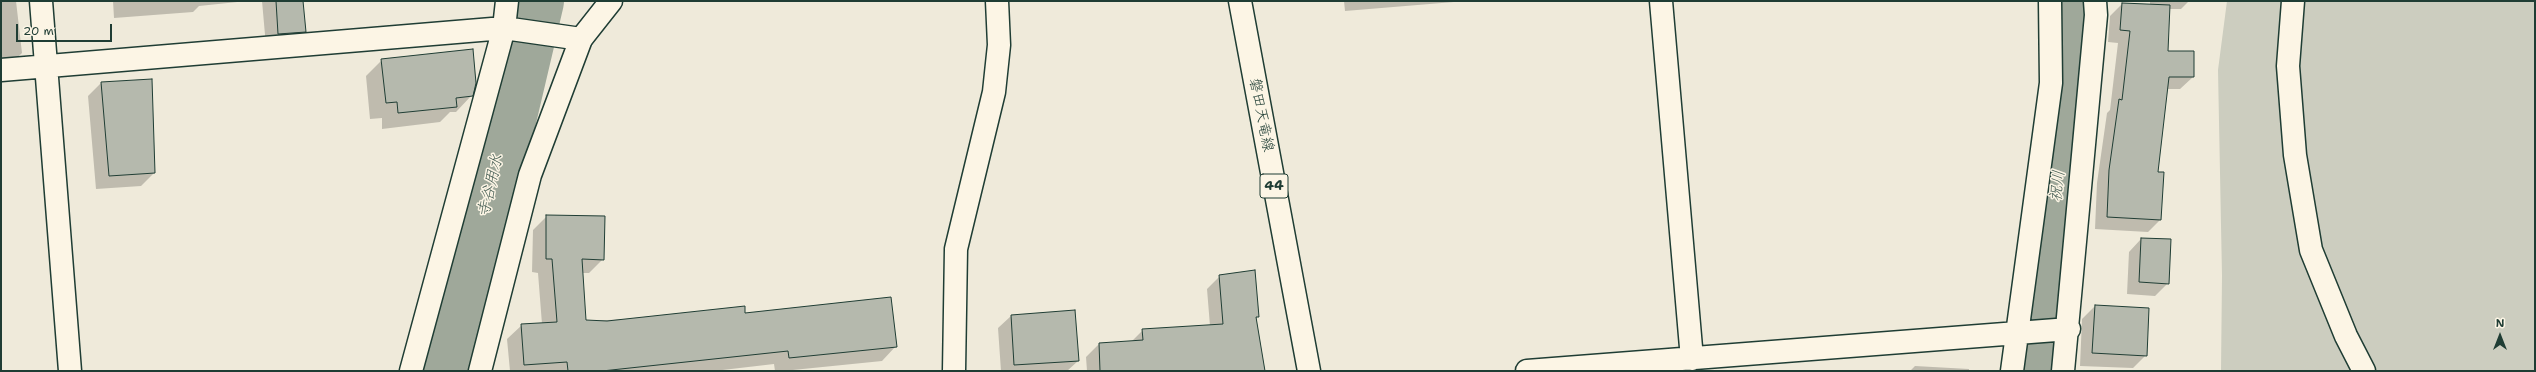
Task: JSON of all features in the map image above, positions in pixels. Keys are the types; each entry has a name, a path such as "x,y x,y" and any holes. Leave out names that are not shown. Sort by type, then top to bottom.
{"street":[{"path":"41,1 70,371"},
{"path":"411,371 511,29 507,1"},
{"path":"480,371 530,175 581,39 611,1"},
{"path":"954,371 956,249 994,92 999,45 997,1"},
{"name":"磐田天竜線","path":"1240,1 1309,371"},
{"path":"1660,1 1688,363"},
{"path":"2012,371 2051,83 2050,1"},
{"path":"2063,371 2069,329 2096,15 2095,1"},
{"path":"2293,1 2288,66 2296,155 2311,250 2346,336 2364,371"},
{"path":"1,70 511,29 581,39"},
{"path":"1527,371 1688,363 2069,329"}],"shaded area":[{"path":"2227,1 2535,1 2535,371 2221,371 2222,276 2218,70"}],"building":[{"path":"276,1 303,1 306,32 278,34"},
{"path":"2122,3 2170,5 2168,51 2194,51 2194,77 2169,77 2158,172 2164,172 2161,220 2107,217 2109,170 2119,99 2122,100 2130,31 2120,30"},
{"path":"473,49 476,83 473,96 456,98 457,107 398,113 397,102 386,103 381,59"},
{"path":"152,79 155,173 109,176 101,82"},
{"path":"546,215 605,216 604,260 582,259 586,320 607,321 745,306 745,313 891,297 897,347 789,358 788,351 602,371 568,371 567,362 524,365 521,324 557,322 552,259 546,259"},
{"path":"2141,238 2171,239 2169,284 2139,282"},
{"path":"1255,270 1259,317 1256,317 1265,371 1100,371 1099,343 1143,340 1142,329 1223,324 1219,275"},
{"path":"2095,305 2149,308 2147,356 2092,353"},
{"path":"1075,310 1079,361 1014,365 1011,315"}],"waterway":[{"name":"寺谷用水","path":"448,371 535,1"},
{"name":"祝川","path":"2038,371 2076,14 2074,1"}]}
